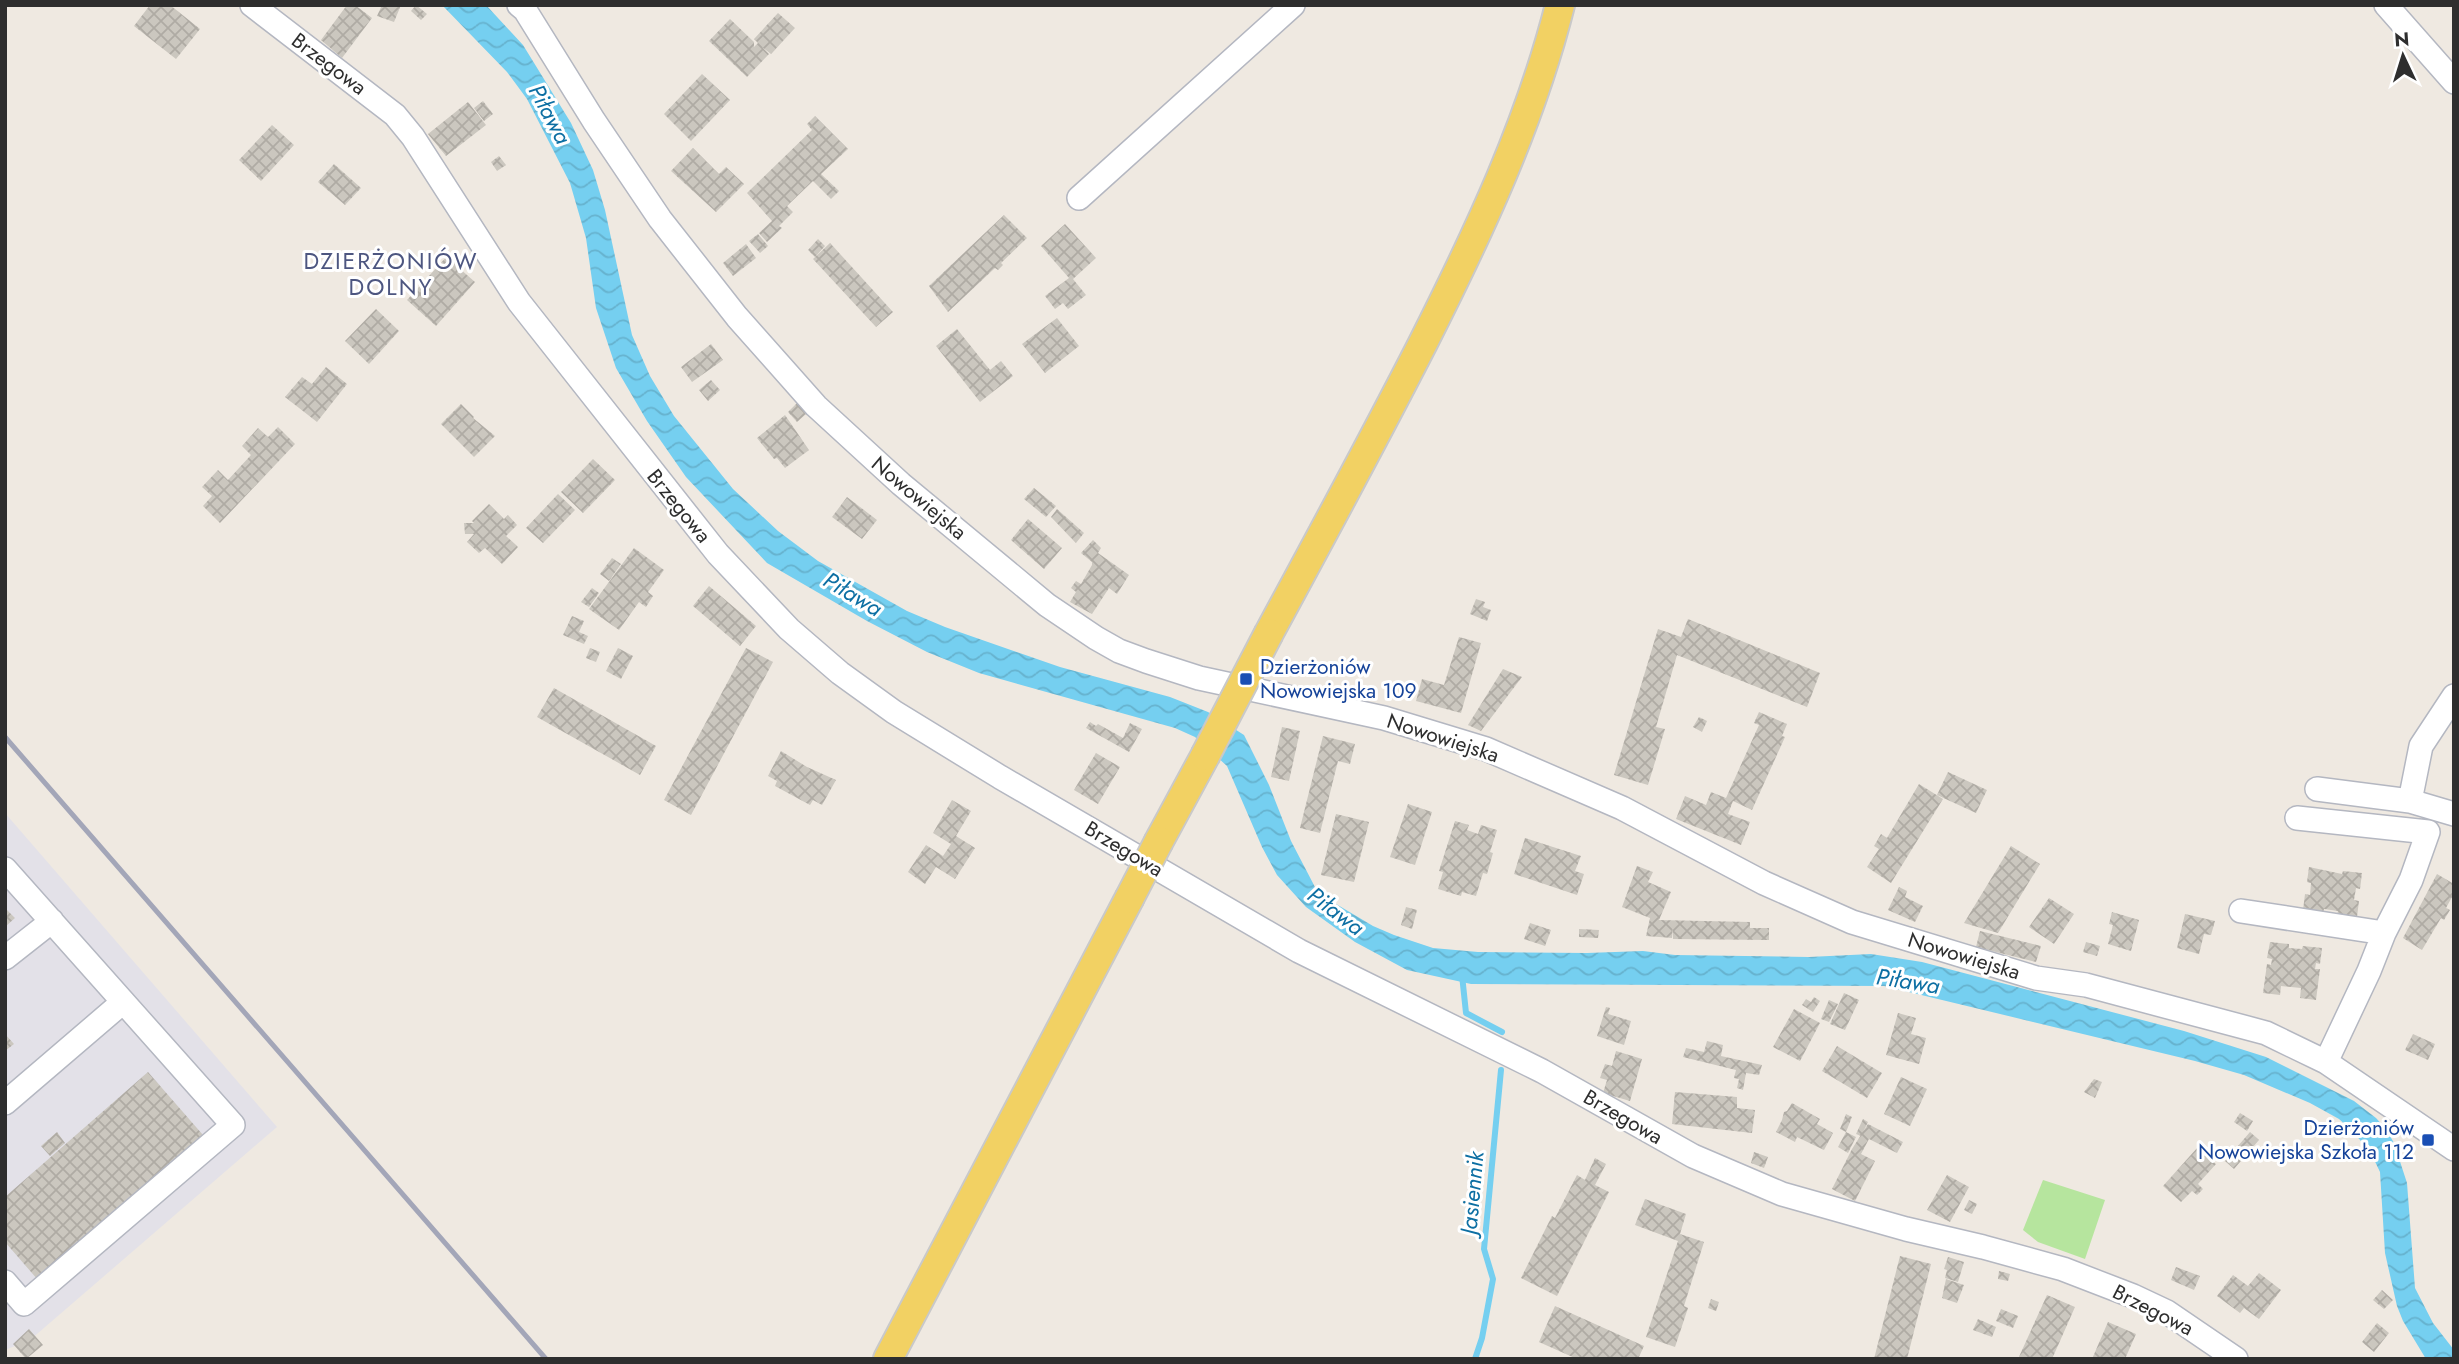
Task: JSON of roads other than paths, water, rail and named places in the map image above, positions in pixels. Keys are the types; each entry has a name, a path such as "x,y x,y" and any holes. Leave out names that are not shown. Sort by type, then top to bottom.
{"main road":[{"path":"888,1359 1159,841 1367,453 1484,219 1523,125 1560,5"}],"street":[{"name":"Brzegowa","path":"252,5 395,115 414,137 519,302 718,554 789,629 840,673 894,712 1000,777 1300,951 1542,1071 1692,1156 1782,1194 2063,1269 2167,1312 2236,1359"},
{"name":"Nowowiejska","path":"520,5 660,219 737,317 799,388 839,430 901,484 1047,605 1096,638 1137,658 1199,678 1384,718 1486,749 1622,808 1764,883 1852,922 2036,978 2086,985 2266,1033 2326,1062 2454,1149"},
{"path":"1079,198 1293,5"},
{"path":"2386,5 2454,82"},
{"path":"2410,802 2421,746 2454,696"},
{"path":"2317,789 2410,802 2444,811 2428,832 2411,880 2326,1062"},
{"path":"2297,818 2428,832"},
{"path":"5,869 233,1125 24,1304 5,1282"},
{"path":"2241,911 2384,933"},
{"path":"5,958 52,921"},
{"path":"5,1103 124,1002"}],"water":[{"name":"Piława","path":"442,5 486,5 523,45 571,123 593,170 605,210 632,335 650,376 674,416 733,489 778,531 818,561 907,611 945,627 1060,667 1170,697 1208,712 1244,735 1269,785 1291,841 1316,889 1321,895 1373,926 1394,935 1433,948 1478,952 1643,951 1675,955 1809,957 1871,954 1922,962 2184,1031 2266,1057 2354,1101 2386,1129 2394,1143 2407,1183 2415,1288 2433,1323 2454,1350 2454,1359 2426,1359 2403,1321 2385,1253 2380,1172 2370,1151 2339,1119 2310,1103 2244,1075 2195,1061 1884,986 1471,984 1407,970 1355,942 1306,907 1277,875 1227,766 1195,737 1175,728 979,673 927,652 767,563 686,477 647,421 616,368 596,308 586,238 570,183 527,99 507,72"}],"waterway":[{"name":"Jasiennik","path":"1462,975 1466,1013 1502,1032"},
{"name":"Jasiennik","path":"1475,1359 1482,1338 1493,1279 1484,1249 1501,1070"}],"railway":[{"path":"5,737 546,1359"}],"place":[{"name":"Dzierżoniów Nowowiejska 109","path":"1246,679"},
{"name":"Dzierżoniów Nowowiejska Szkoła 112","path":"2428,1140"}],"district":[{"name":"DZIERŻONIÓW DOLNY","path":"391,274"}]}
